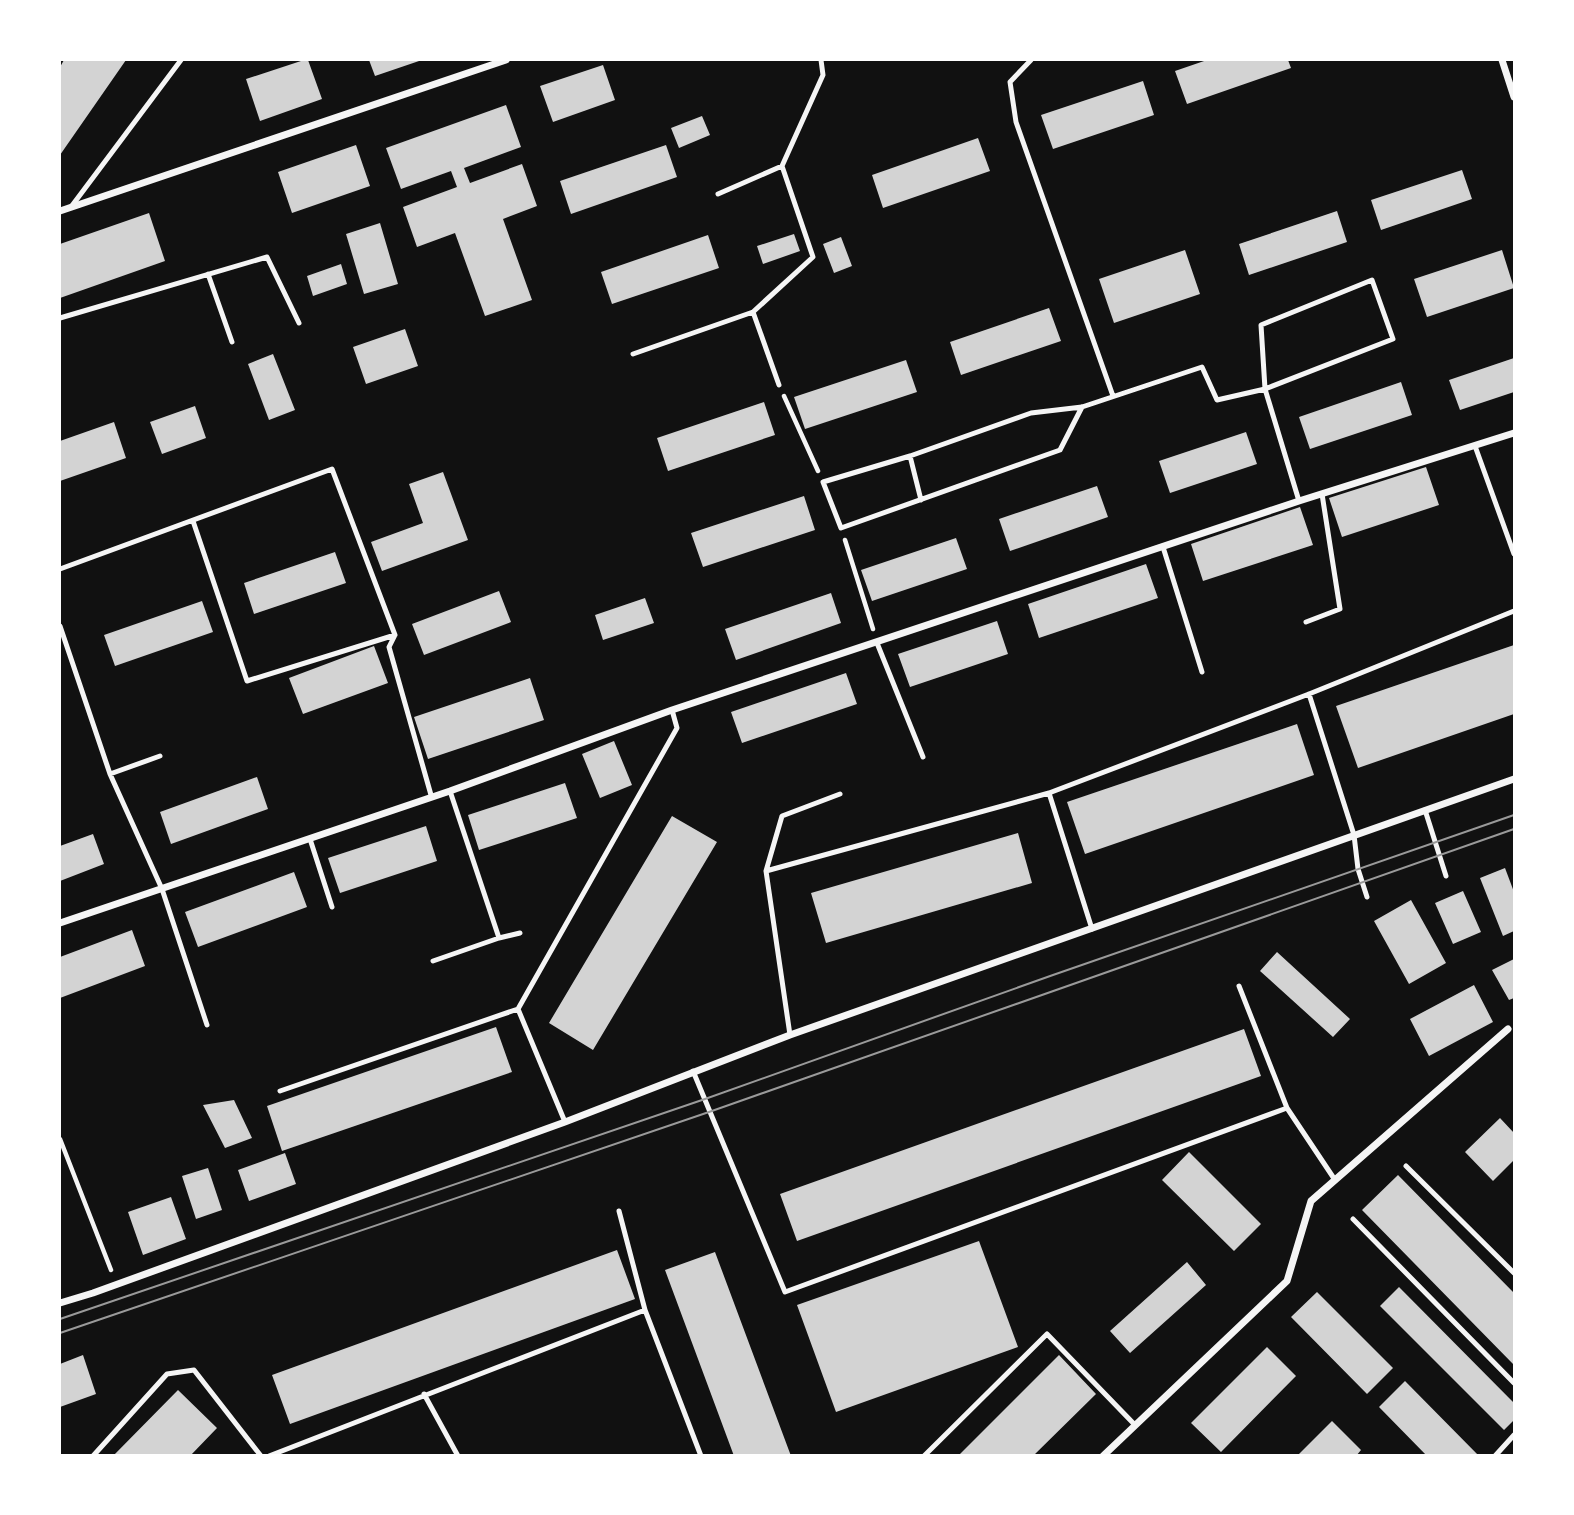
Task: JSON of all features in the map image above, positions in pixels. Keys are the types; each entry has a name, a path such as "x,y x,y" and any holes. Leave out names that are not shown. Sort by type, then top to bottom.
{"street":[{"path":"60,212 506,60"},
{"path":"1502,60 1514,97"},
{"path":"60,923 450,791 672,710 1299,501 1514,433"},
{"path":"60,1303 565,1122 790,1035 1514,779"},
{"path":"1103,1455 1287,1281 1311,1201 1508,1030"}],"lane":[{"path":"71,208 181,60"},
{"path":"718,194 782,166 823,75 821,60"},
{"path":"1031,60 1010,82 1016,122 1113,396"},
{"path":"633,354 753,312 813,257 782,166"},
{"path":"60,318 268,257 299,323"},
{"path":"208,274 232,342"},
{"path":"1082,407 1060,450 841,528 823,482 910,456 1031,413 1082,407 1202,367 1217,400 1265,389 1393,339 1372,281 1261,325 1265,389 1299,501"},
{"path":"753,312 779,385"},
{"path":"1475,446 1514,554"},
{"path":"910,456 921,500"},
{"path":"60,569 332,469 395,635 389,647 431,796"},
{"path":"1306,622 1340,609 1322,494"},
{"path":"193,521 247,681 395,635"},
{"path":"1163,547 1202,672"},
{"path":"766,872 1049,793 1309,694 1514,611"},
{"path":"60,626 110,774 162,890 208,1025"},
{"path":"877,643 923,757"},
{"path":"1309,694 1354,835 1358,869 1367,897"},
{"path":"280,1091 518,1009 677,728 672,710"},
{"path":"110,774 160,756"},
{"path":"450,791 499,938"},
{"path":"1049,793 1092,929"},
{"path":"790,1035 766,872 782,816 840,794"},
{"path":"1425,810 1446,876"},
{"path":"310,839 332,907"},
{"path":"433,961 520,933"},
{"path":"1239,986 1287,1108 1335,1180"},
{"path":"518,1009 565,1122"},
{"path":"693,1072 785,1292 1287,1108"},
{"path":"1406,1166 1514,1273"},
{"path":"619,1211 645,1310 701,1455"},
{"path":"1353,1219 1514,1383"},
{"path":"269,1455 645,1310"},
{"path":"924,1455 1047,1334 1135,1425"},
{"path":"93,1455 167,1374 194,1370 261,1455"},
{"path":"424,1394 458,1455"},
{"path":"1495,1455 1514,1435"}],"path":[{"path":"779,385 823,482"},
{"path":"841,528 877,643"},
{"path":"60,1139 117,1284"}],"building":[{"path":"64,60 126,60 60,155 60,67"},
{"path":"308,60 322,99 260,121 246,79"},
{"path":"369,60 422,60 375,76"},
{"path":"1207,60 1288,60 1291,68 1187,104 1175,71"},
{"path":"603,65 615,100 553,122 540,86"},
{"path":"1143,81 1154,115 1053,149 1041,115"},
{"path":"506,105 521,147 464,168 470,183 522,164 537,206 503,219 532,300 485,316 455,233 417,247 403,207 457,187 451,171 401,189 386,148"},
{"path":"702,116 710,135 679,148 671,128"},
{"path":"978,138 990,171 883,208 872,175"},
{"path":"356,145 370,186 292,213 278,172"},
{"path":"666,145 677,177 571,214 560,181"},
{"path":"1462,170 1472,199 1381,230 1371,200"},
{"path":"1337,211 1347,242 1249,275 1239,244"},
{"path":"149,213 165,261 60,298 60,244"},
{"path":"380,223 398,284 364,294 346,234"},
{"path":"794,234 800,251 763,264 757,246"},
{"path":"708,235 719,268 612,304 601,272"},
{"path":"841,237 852,266 834,273 823,244"},
{"path":"1185,250 1200,294 1114,323 1099,279"},
{"path":"1502,250 1514,288 1427,317 1414,279"},
{"path":"341,264 347,284 313,296 307,276"},
{"path":"1049,308 1061,341 961,375 950,342"},
{"path":"405,329 418,366 366,384 353,347"},
{"path":"273,354 295,410 269,420 248,364"},
{"path":"1514,358 1514,392 1460,410 1449,380"},
{"path":"906,360 917,392 805,429 794,397"},
{"path":"1401,382 1412,415 1310,449 1299,417"},
{"path":"764,402 775,435 668,471 657,438"},
{"path":"195,406 206,438 162,454 150,422"},
{"path":"114,422 126,458 60,481 60,441"},
{"path":"1246,432 1257,464 1170,493 1159,461"},
{"path":"1426,467 1439,505 1342,537 1329,498"},
{"path":"443,472 468,540 382,571 371,542 423,523 409,484"},
{"path":"1097,486 1108,517 1010,551 999,519"},
{"path":"804,496 815,530 703,567 691,533"},
{"path":"1300,507 1313,545 1203,581 1191,544"},
{"path":"956,538 967,569 872,601 861,570"},
{"path":"335,552 346,583 254,614 244,583"},
{"path":"1146,564 1158,598 1039,638 1028,604"},
{"path":"499,591 511,622 424,655 412,624"},
{"path":"831,593 841,623 736,660 725,629"},
{"path":"645,598 654,623 603,640 595,615"},
{"path":"202,601 213,632 115,666 104,635"},
{"path":"997,621 1008,654 910,687 898,654"},
{"path":"1514,645 1514,714 1358,768 1336,706"},
{"path":"374,646 388,683 303,714 289,678"},
{"path":"846,673 857,704 742,743 731,712"},
{"path":"530,678 544,720 428,759 414,717"},
{"path":"1297,724 1314,775 1085,854 1067,802"},
{"path":"614,741 632,785 600,798 582,754"},
{"path":"257,777 268,809 171,844 160,812"},
{"path":"565,783 577,818 479,850 468,815"},
{"path":"672,816 717,842 593,1050 549,1023"},
{"path":"426,826 437,861 340,893 328,858"},
{"path":"1018,833 1032,883 826,943 811,893"},
{"path":"93,834 104,864 60,881 60,846"},
{"path":"1505,868 1514,892 1514,931 1503,936 1480,878"},
{"path":"294,872 307,907 198,947 185,912"},
{"path":"1463,891 1481,932 1453,944 1435,903"},
{"path":"1411,900 1446,963 1409,984 1374,921"},
{"path":"132,930 145,966 60,998 60,957"},
{"path":"1277,952 1350,1019 1333,1037 1260,971"},
{"path":"1514,959 1514,998 1509,1000 1492,970"},
{"path":"1474,985 1493,1022 1429,1056 1410,1019"},
{"path":"496,1027 512,1072 282,1151 267,1106"},
{"path":"1244,1029 1261,1076 797,1241 780,1194"},
{"path":"234,1100 252,1138 225,1148 203,1105"},
{"path":"1500,1118 1514,1133 1514,1160 1493,1181 1465,1152"},
{"path":"1189,1152 1261,1224 1234,1251 1162,1180"},
{"path":"285,1153 296,1184 249,1201 238,1170"},
{"path":"208,1168 222,1210 196,1219 182,1176"},
{"path":"1398,1175 1514,1293 1514,1365 1362,1210"},
{"path":"171,1197 186,1239 143,1255 128,1212"},
{"path":"979,1241 1018,1347 836,1412 797,1305"},
{"path":"617,1250 635,1299 290,1424 272,1375"},
{"path":"715,1252 791,1456 734,1456 665,1270"},
{"path":"1187,1262 1206,1285 1130,1353 1110,1331"},
{"path":"1399,1287 1514,1403 1514,1420 1504,1430 1380,1306"},
{"path":"1317,1292 1393,1368 1367,1394 1291,1317"},
{"path":"1267,1347 1296,1376 1221,1452 1191,1423"},
{"path":"83,1355 96,1394 60,1407 60,1364"},
{"path":"1059,1355 1096,1394 1033,1456 958,1456"},
{"path":"1405,1381 1479,1456 1427,1456 1379,1407"},
{"path":"178,1390 217,1428 190,1456 113,1456"},
{"path":"1332,1421 1361,1450 1356,1456 1297,1456"}],"tram line":[{"path":"60,1319 705,1099 1514,815"},
{"path":"60,1333 709,1112 1514,829"}]}
